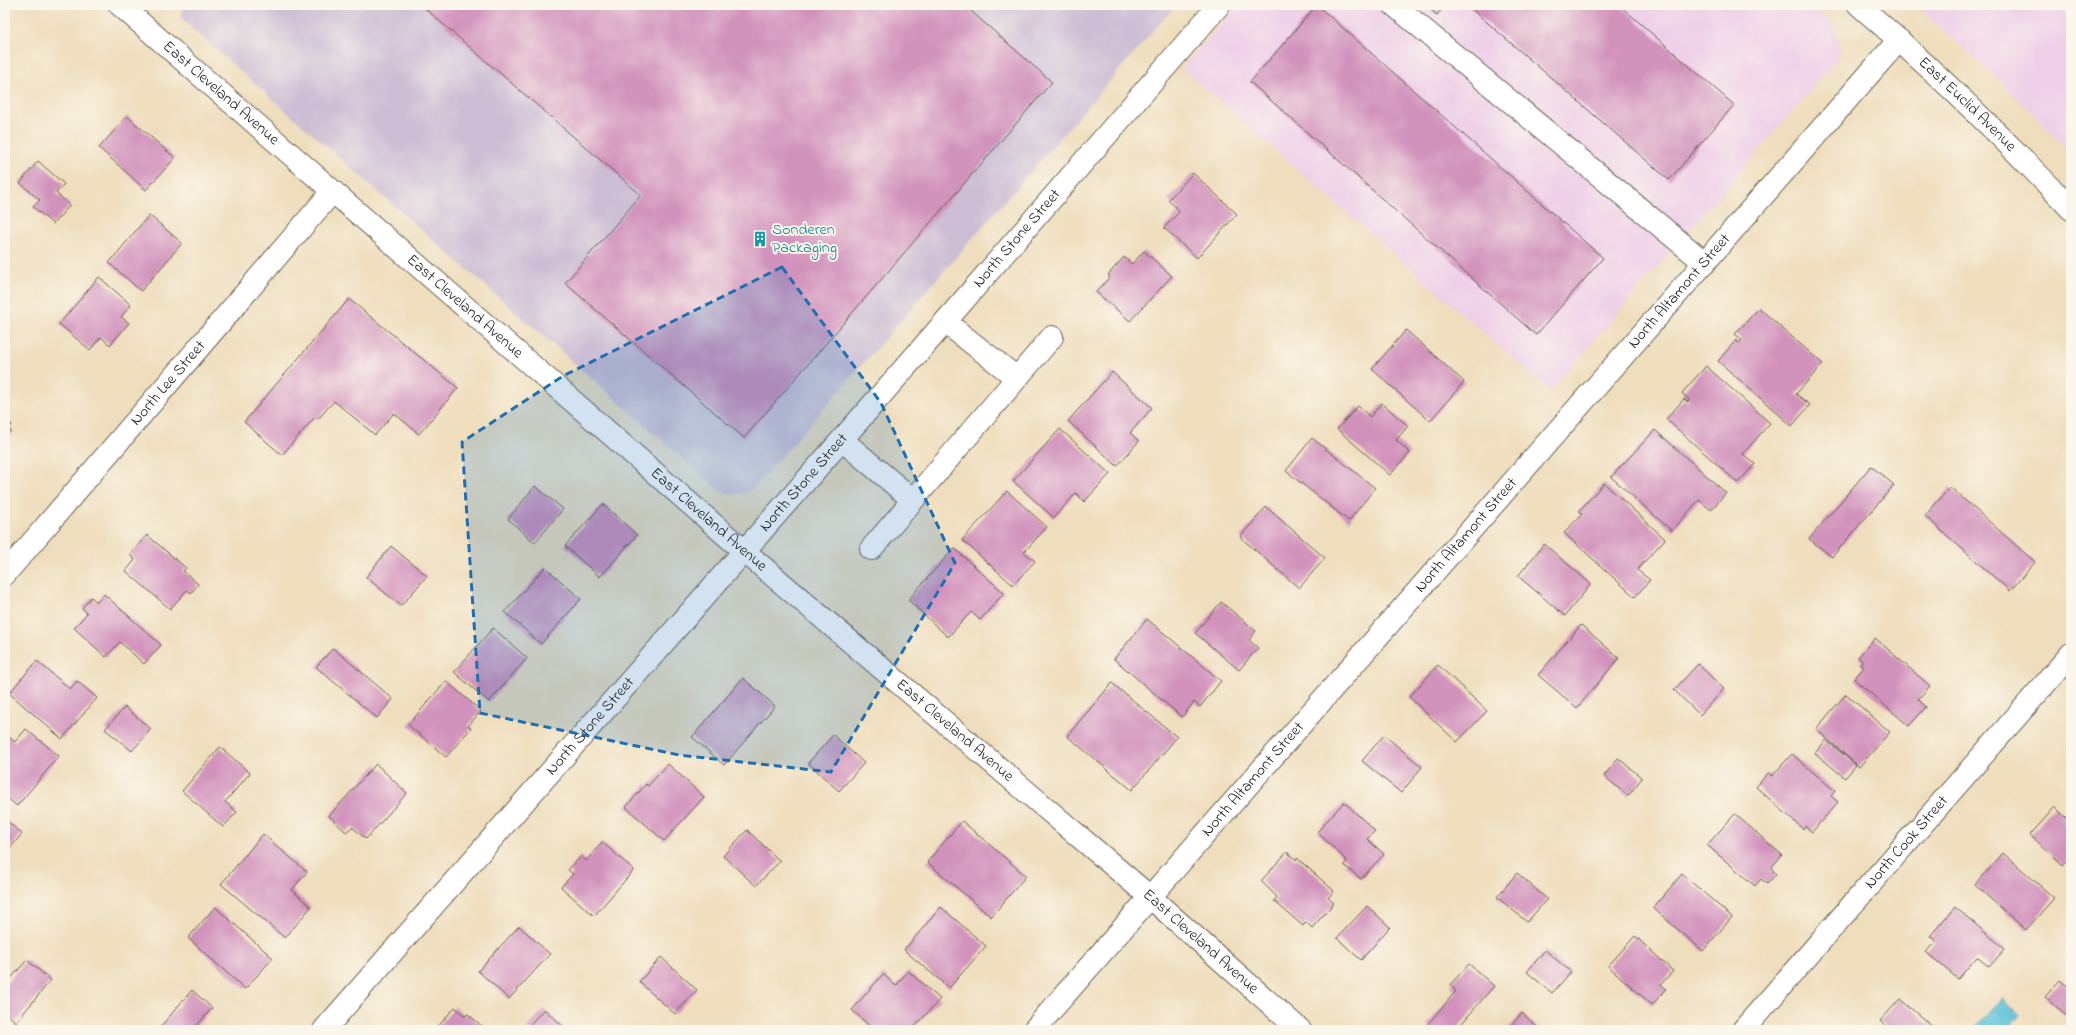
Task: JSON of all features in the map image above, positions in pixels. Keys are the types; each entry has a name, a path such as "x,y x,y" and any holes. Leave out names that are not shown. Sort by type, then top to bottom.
{"street":[{"name":"East Cleveland Avenue","path":"120,5 744,551 1150,897 1300,1030"},
{"name":"North Stone Street","path":"324,1030 842,440 1219,5"},
{"path":"1394,5 1705,263"},
{"name":"East Euclid Avenue","path":"1859,5 1899,40 2032,167 2071,209"},
{"name":"North Altamont Street","path":"1034,1030 1899,40"},
{"name":"North Lee Street","path":"5,574 332,192"},
{"path":"945,322 1017,378"},
{"path":"871,549 1052,337"},
{"path":"842,440 913,500"},
{"name":"North Cook Street","path":"1743,1030 2071,654"}],"highlighted area":[{"path":"782,267 881,403 955,563 831,772 679,755 480,713 462,442 563,376"}],"shaded area":[{"path":"181,5 1176,5 758,484 749,491 738,494 727,494 718,489 189,26 182,18"},
{"path":"1238,5 1810,5 1831,23 1838,34 1840,51 1835,62 1550,391 1182,68"},
{"path":"1915,5 2071,5 2071,153 1998,79"}],"water":[{"path":"2003,998 2020,1015 2005,1030 1972,1030"}],"building":[{"name":"Sonderen Packaging","path":"421,5 964,5 1052,82 744,438 565,283 641,195"},
{"path":"1317,5 1603,258 1536,335 1250,82"},
{"path":"1425,5 1446,5 1437,15"},
{"path":"1467,5 1619,5 1734,105 1669,180"},
{"path":"127,116 175,158 146,190 99,148"},
{"path":"38,161 64,184 56,193 70,205 53,224 33,207 40,200 20,183"},
{"path":"1193,173 1237,214 1197,258 1164,228 1180,211 1168,200"},
{"path":"149,215 182,243 141,291 109,263"},
{"path":"1144,251 1172,276 1130,321 1096,292 1110,277 1108,275 1124,257 1132,264"},
{"path":"99,277 131,305 121,317 129,323 110,345 101,337 90,350 59,324"},
{"path":"349,299 458,388 419,434 394,413 375,435 334,401 318,419 315,417 282,455 244,422"},
{"path":"1759,308 1823,364 1796,394 1810,405 1792,426 1718,361 1736,340 1739,343 1742,340 1735,334"},
{"path":"1406,330 1464,382 1430,421 1372,369"},
{"path":"1706,366 1770,423 1743,454 1755,464 1738,483 1666,419 1684,399 1688,402 1689,400 1682,393"},
{"path":"1112,372 1152,408 1130,433 1139,441 1117,466 1068,421"},
{"path":"1382,403 1408,426 1396,440 1410,453 1390,475 1337,429 1358,406 1370,417"},
{"path":"5,419 12,425 8,429 11,431 5,438"},
{"path":"1060,429 1110,474 1084,502 1076,493 1054,518 1013,481"},
{"path":"1655,430 1726,493 1711,510 1699,500 1672,531 1611,477"},
{"path":"1312,438 1375,488 1349,521 1286,471"},
{"path":"1871,466 1894,485 1832,557 1809,539"},
{"path":"1604,483 1665,539 1637,570 1650,580 1635,597 1564,533 1582,514 1579,511"},
{"path":"535,486 563,509 535,543 508,519"},
{"path":"1950,487 2035,562 2010,591 1925,516"},
{"path":"1007,491 1047,527 1024,552 1035,561 1013,585 962,540"},
{"path":"603,504 637,535 600,577 565,546"},
{"path":"1266,507 1325,558 1299,588 1240,537"},
{"path":"147,535 186,568 183,571 198,584 191,593 187,590 170,609 126,571 135,560 130,555"},
{"path":"1544,544 1591,584 1565,616 1518,576"},
{"path":"391,546 427,576 401,606 366,577"},
{"path":"954,548 1004,593 980,620 971,612 948,637 908,600"},
{"path":"545,567 581,599 541,644 505,612"},
{"path":"104,594 161,645 144,664 120,642 106,657 74,628 87,613 82,608 91,597 97,602"},
{"path":"1221,602 1256,631 1249,640 1258,648 1239,670 1195,633"},
{"path":"1147,619 1221,681 1200,707 1194,702 1182,717 1114,659"},
{"path":"1581,625 1619,658 1577,708 1538,675"},
{"path":"493,628 527,658 489,702 454,672"},
{"path":"1875,638 1930,686 1918,699 1926,707 1909,726 1854,679 1864,667 1860,664 1862,661 1858,657"},
{"path":"333,648 393,699 377,718 316,667"},
{"path":"37,661 70,689 77,681 97,698 62,739 9,693"},
{"path":"1698,664 1724,689 1700,715 1674,690"},
{"path":"1438,665 1487,711 1457,742 1409,697"},
{"path":"743,678 775,706 724,765 692,737"},
{"path":"446,681 481,711 468,726 471,728 446,757 408,725"},
{"path":"1112,683 1177,737 1132,790 1067,736"},
{"path":"1846,694 1890,732 1859,767 1816,729"},
{"path":"125,707 151,729 132,751 105,729"},
{"path":"26,729 59,756 17,806 5,796 5,734 15,742"},
{"path":"833,735 864,763 839,791 808,763"},
{"path":"1384,735 1422,767 1401,793 1362,761"},
{"path":"1826,740 1856,765 1845,778 1815,753"},
{"path":"220,747 250,773 225,802 237,812 223,827 182,791"},
{"path":"1792,754 1835,791 1831,796 1838,802 1812,832 1805,826 1803,829 1756,787 1768,773 1772,776"},
{"path":"1618,758 1642,778 1628,796 1604,776"},
{"path":"376,764 407,793 366,839 352,827 346,832 329,816"},
{"path":"668,764 704,797 664,841 626,807 646,784 648,786"},
{"path":"1344,802 1375,831 1367,839 1384,854 1361,879 1344,865 1347,861 1317,832"},
{"path":"2055,807 2071,823 2071,856 2063,865 2030,835"},
{"path":"1735,814 1782,855 1771,868 1776,874 1767,884 1761,879 1755,886 1707,845"},
{"path":"5,819 22,834 7,852 5,851"},
{"path":"962,821 1026,876 991,917 927,862"},
{"path":"747,830 780,861 756,886 723,856"},
{"path":"263,834 307,872 292,890 311,907 285,938 221,884"},
{"path":"602,842 634,870 594,916 561,887 573,874 568,870 581,856 586,861"},
{"path":"1287,852 1296,860 1297,858 1334,891 1328,898 1334,903 1312,928 1306,922 1303,926 1274,901 1277,897 1261,881"},
{"path":"2003,853 2054,898 2026,930 1975,885"},
{"path":"1517,873 1547,899 1527,922 1497,897"},
{"path":"1682,874 1732,917 1703,951 1653,908"},
{"path":"1367,906 1390,927 1361,960 1337,938"},
{"path":"215,907 273,958 245,989 188,938"},
{"path":"941,907 986,946 949,988 904,950"},
{"path":"1955,907 2005,949 1989,967 1977,957 1958,979 1926,952 1936,941 1930,936"},
{"path":"519,926 550,954 509,999 478,971"},
{"path":"1635,936 1673,971 1661,984 1666,989 1652,1005 1608,966"},
{"path":"1545,950 1571,972 1552,993 1527,972"},
{"path":"661,957 697,990 675,1014 639,982"},
{"path":"27,960 51,980 16,1022 5,1012 5,985"},
{"path":"1469,964 1494,986 1456,1030 1433,1030 1427,1025 1456,991 1450,985"},
{"path":"908,971 940,999 912,1030 874,1030 852,1010 883,974 896,986"},
{"path":"2060,980 2071,989 2071,1019 2045,997"},
{"path":"192,990 212,1008 193,1030 166,1030 161,1026"},
{"path":"1900,999 1936,1030 1891,1030 1880,1021"},
{"path":"455,1007 465,1016 468,1014 483,1027 480,1030 435,1030"},
{"path":"544,1009 567,1030 525,1030"},
{"path":"1522,1013 1540,1030 1507,1030"}],"place":[{"name":"Sonderen Packaging","path":"760,239"}]}
